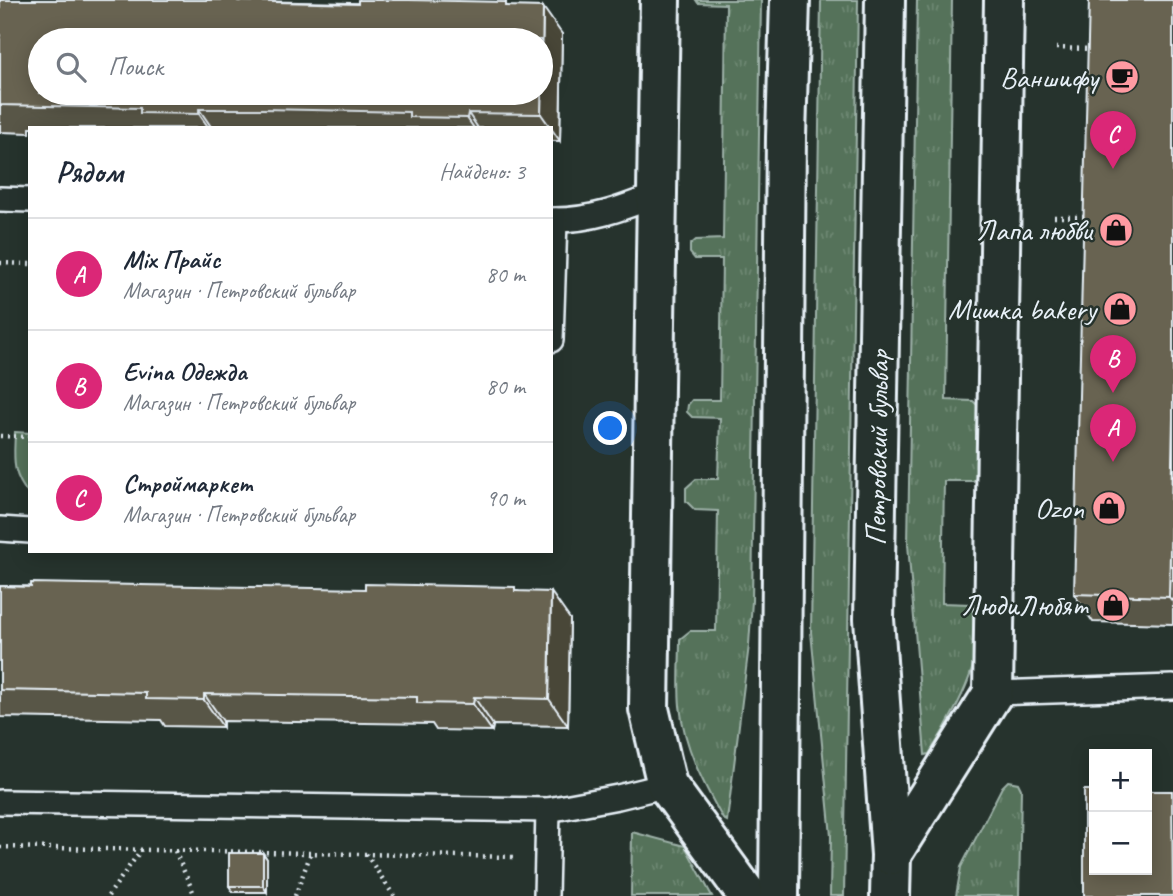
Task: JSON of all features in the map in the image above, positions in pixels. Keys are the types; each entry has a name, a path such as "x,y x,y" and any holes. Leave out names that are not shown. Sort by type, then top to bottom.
{"street":[{"path":"660,0 649,709 667,785 748,896"},
{"path":"779,896 786,137 790,0"},
{"name":"Петровский бульвар","path":"885,0 874,619 891,855 890,896"},
{"path":"891,855 993,693 1004,0"}],"lane":[{"path":"553,220 589,218 656,195"},
{"path":"0,199 28,200"},
{"path":"0,529 28,531"},
{"path":"993,693 1173,687"},
{"path":"0,802 548,810 667,785"},
{"path":"546,896 548,810"}],"path":[{"path":"1056,48 1094,49"},
{"path":"1054,217 1091,217"},
{"path":"0,263 28,264"},
{"path":"1052,317 1088,317"},
{"path":"0,436 28,437"},
{"path":"1050,607 1094,608"},
{"path":"0,847 547,857"},
{"path":"108,896 141,850"},
{"path":"175,850 195,896"},
{"path":"295,896 311,853"},
{"path":"366,854 394,896"}],"green space":[{"path":"696,0 761,0 752,601 727,821 723,819 695,764 682,721 679,698 680,639 690,631 716,631 718,511 695,510 686,501 686,488 696,479 718,479 720,418 692,417 687,412 692,400 720,400 722,259 695,259 690,253 690,245 696,240 723,239 726,4 698,3"},
{"path":"821,0 858,0 844,896 830,896 831,836 811,632"},
{"path":"917,0 952,0 946,400 973,401 981,409 980,475 973,481 944,481 942,603 971,604 977,612 974,661 955,709 929,754 925,755 908,544"},
{"path":"15,432 28,433 28,493 17,473 14,458"},
{"path":"1008,781 1018,783 1021,789 1019,896 956,896 961,867 1002,787"},
{"path":"632,832 685,846 712,896 631,896"}],"building":[{"path":"0,0 238,0 358,4 358,0 409,0 506,2 506,6 543,7 543,28 28,28 28,105 541,105 541,114 468,113 467,118 409,117 409,112 263,109 199,109 199,114 140,113 140,108 0,105"},
{"path":"1089,0 1173,0 1173,418 1169,597 1074,594"},
{"path":"31,583 365,589 365,584 515,587 515,591 551,592 549,699 474,697 473,704 417,703 417,697 204,694 204,700 146,699 146,693 0,690 0,586 31,587"},
{"path":"1084,790 1089,790 1089,875 1152,875 1152,791 1172,791 1173,896 1084,896"},
{"path":"229,853 263,853 263,886 229,886"}],"place":[{"name":"Ваншифу","path":"1122,77"},
{"name":"Строймаркет","path":"1113,169"},
{"name":"Лапа любви","path":"1116,230"},
{"name":"Мишка bakery","path":"1120,309"},
{"name":"Evina Одежда","path":"1113,393"},
{"name":"Mix Прайс","path":"1113,462"},
{"name":"Ozon","path":"1109,508"},
{"name":"ЛюдиЛюбят","path":"1113,605"}]}
